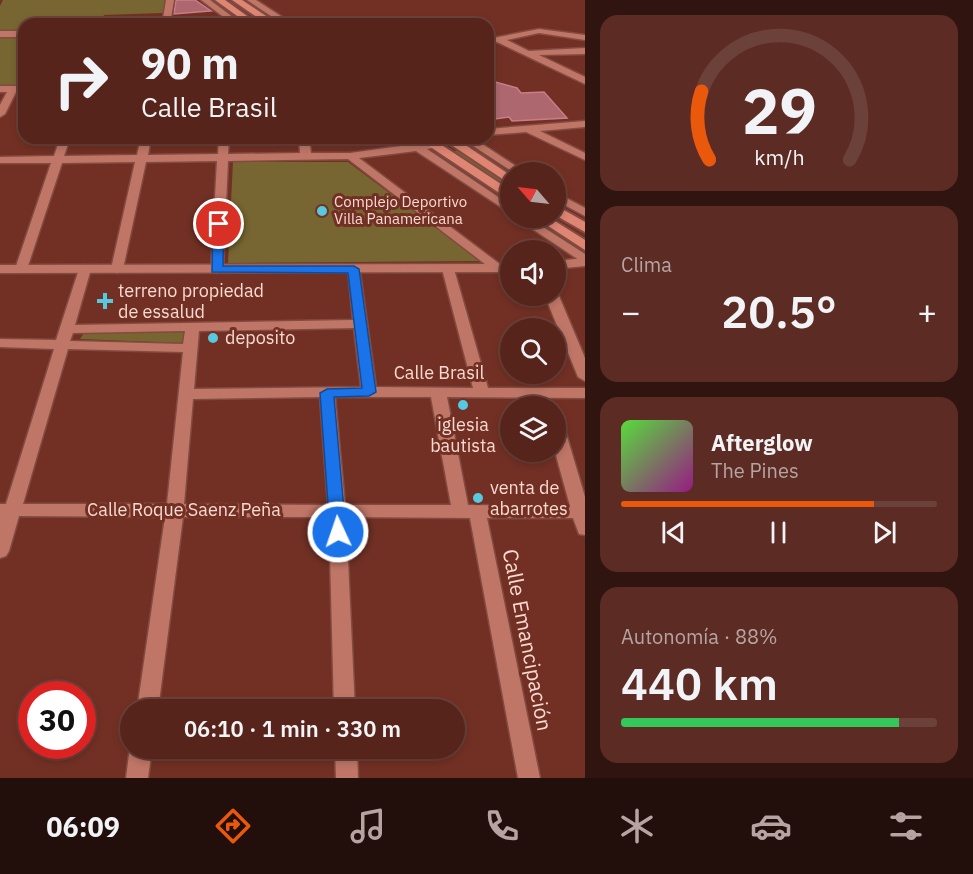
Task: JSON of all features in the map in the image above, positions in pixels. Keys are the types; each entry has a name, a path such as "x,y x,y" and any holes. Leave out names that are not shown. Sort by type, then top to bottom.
{"highway":[{"path":"219,0 246,18"},
{"path":"236,0 264,18"},
{"path":"465,144 500,172"},
{"path":"429,145 500,190"},
{"path":"566,216 585,228"},
{"path":"557,228 585,246"}],"street":[{"path":"166,18 170,0"},
{"path":"205,0 230,18"},
{"path":"251,0 280,18"},
{"path":"494,40 538,32 585,38"},
{"path":"0,34 18,34"},
{"path":"498,39 585,81"},
{"path":"527,54 585,51"},
{"path":"574,76 585,76"},
{"path":"0,89 18,89"},
{"path":"0,114 13,89"},
{"path":"494,132 585,124"},
{"path":"528,129 585,157"},
{"path":"21,269 63,144"},
{"path":"117,269 145,144"},
{"path":"217,269 223,144"},
{"path":"305,144 306,157"},
{"path":"466,144 501,162"},
{"path":"0,160 350,156 429,145 500,202"},
{"path":"350,156 500,264"},
{"path":"566,202 585,213"},
{"path":"537,228 585,261"},
{"path":"566,264 585,261"},
{"path":"0,269 500,268"},
{"path":"0,551 6,510 84,269"},
{"path":"354,269 369,392"},
{"path":"448,269 482,392"},
{"path":"556,306 585,377"},
{"path":"0,343 192,327 360,324"},
{"path":"149,699 175,510 192,327"},
{"path":"64,336 190,348"},
{"name":"Calle Emancipación","path":"438,392 469,511 529,778"},
{"name":"Calle Brasil","path":"185,394 482,392 516,396"},
{"path":"327,393 337,511 345,699"},
{"name":"Calle Brasil","path":"566,397 585,393"},
{"path":"566,460 583,518"},
{"name":"Calle Roque Saenz Peña","path":"6,510 469,511 583,518"},
{"path":"137,778 140,759"},
{"path":"346,759 347,778"}],"shaded area":[{"path":"3,0 165,0 163,13 104,15 103,18 18,18 18,32 0,32 0,6"},
{"path":"0,37 18,37 18,86 0,87"},
{"path":"453,151 461,151 500,176 500,184"},
{"name":"Complejo Deportivo Villa Panamericana","path":"233,162 348,162 480,261 228,263"},
{"path":"186,330 182,343 80,339 84,333"}],"building":[{"path":"176,0 195,0 211,11 174,14"},
{"path":"494,82 517,88 521,93 544,92 567,118 512,121 509,117 494,119"}],"place":[{"name":"Complejo Deportivo Villa Panamericana","path":"322,211"},
{"name":"terreno propiedad de essalud","path":"105,301"},
{"name":"deposito","path":"213,338"},
{"name":"iglesia bautista","path":"463,405"},
{"name":"venta de abarrotes","path":"478,498"}],"route":[{"path":"219,224 217,269 354,269 369,392 327,393 338,532"}]}
